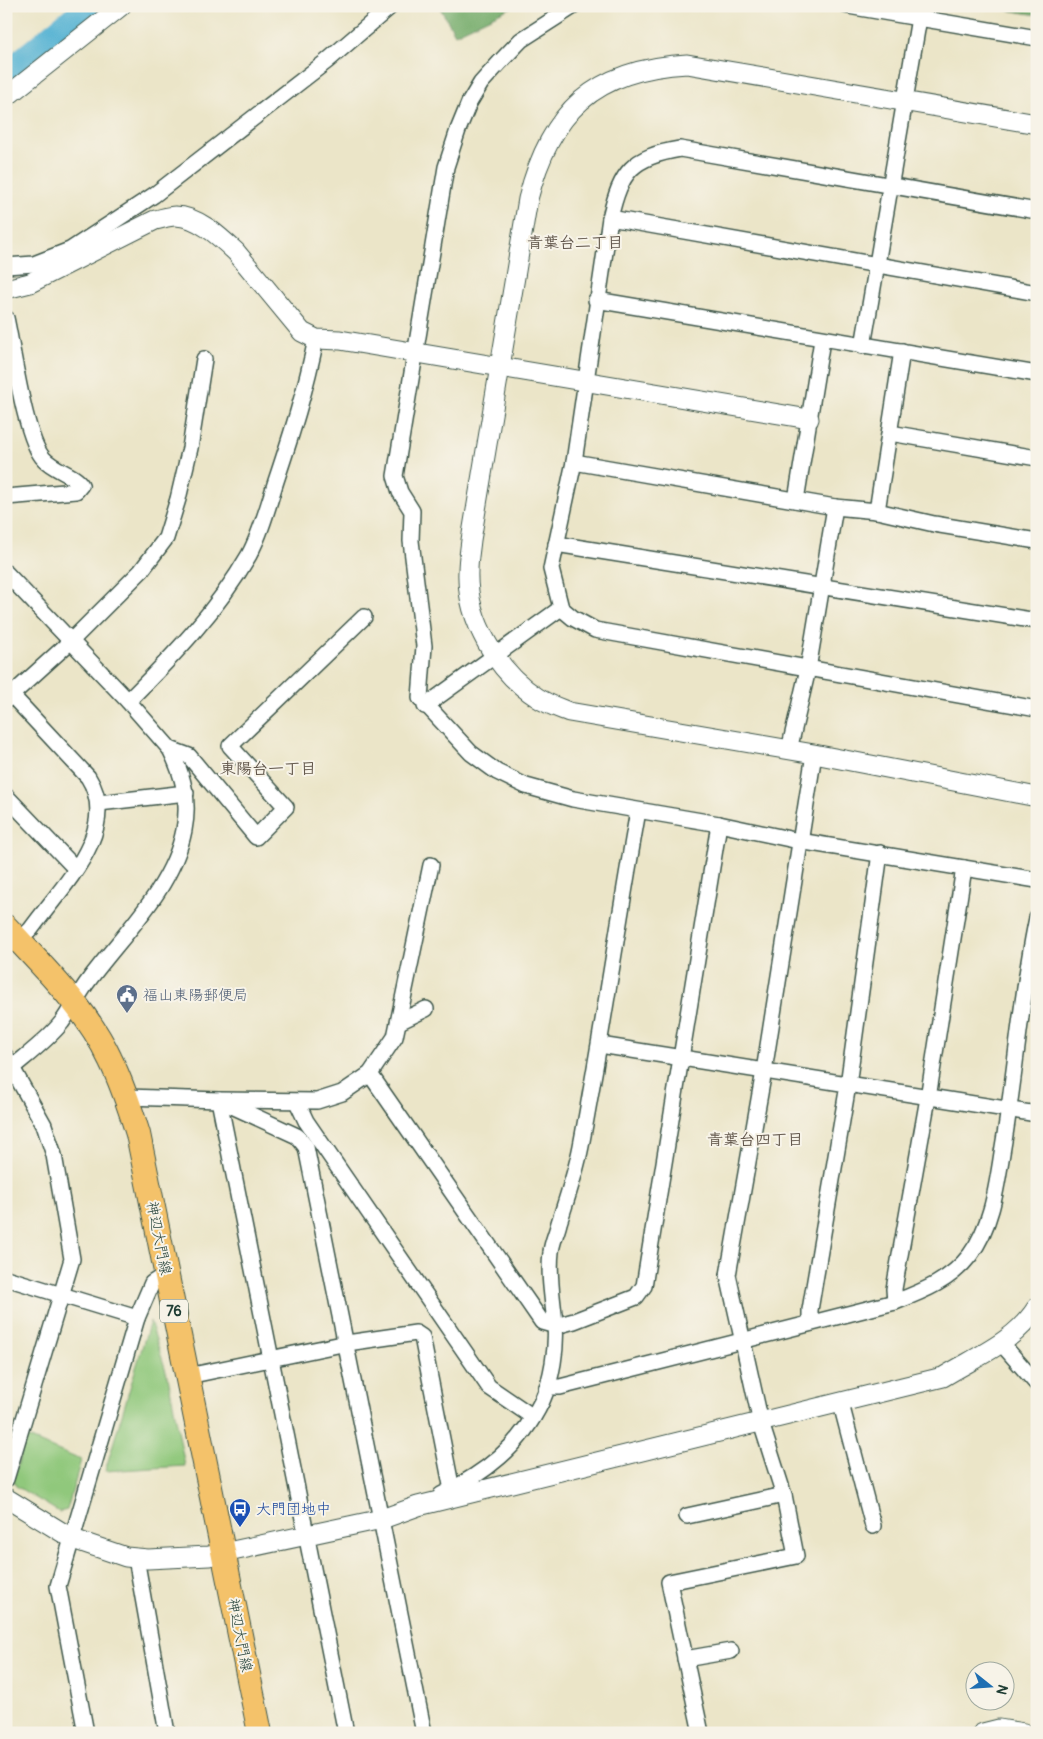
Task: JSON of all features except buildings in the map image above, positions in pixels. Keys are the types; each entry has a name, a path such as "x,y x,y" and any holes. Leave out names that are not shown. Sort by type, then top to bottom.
{"main road":[{"name":"神辺大門線","path":"13,934 74,1003 110,1057 127,1096 138,1134 260,1733"}],"street":[{"path":"6,97 121,6"},
{"path":"6,266 34,264 70,250 154,195 327,61 391,6"},
{"path":"574,6 522,40 481,83 469,102 446,167 395,476 400,492 412,511 411,540 424,646 420,698 425,706 471,753 497,772 526,786 573,799 719,824 799,841 1037,880"},
{"path":"848,6 1037,38"},
{"path":"863,346 919,18"},
{"path":"1037,124 687,64 659,66 637,71 612,80 590,92 558,125 536,169 528,200 470,540 468,572 471,601 480,629 495,656 509,673 538,698 569,712 814,754 1037,797"},
{"path":"1037,211 680,149 654,154 638,161 616,192 610,218 596,300 574,462 552,569 561,608 572,618 595,630 1037,709"},
{"path":"6,289 30,283 155,220 175,216 209,229 224,241 236,252 302,332 316,339 340,340 809,420"},
{"path":"610,218 1037,293"},
{"path":"596,300 822,340 902,351 1037,374"},
{"path":"6,318 31,437 43,459 62,474 78,479 82,485 76,491 6,497"},
{"path":"128,701 193,635 218,602 249,555 265,515 305,394 316,339"},
{"path":"796,500 822,340"},
{"path":"877,512 902,351"},
{"path":"13,934 75,868 92,846 98,820 99,803 95,789 88,777 8,694 71,641 141,571 166,538 178,500 190,448 204,359"},
{"path":"890,433 1037,458"},
{"path":"574,462 835,507 877,512 934,524 1037,541"},
{"path":"789,750 808,668 835,507"},
{"path":"556,544 1037,622"},
{"path":"6,572 128,701 170,749 182,773 186,793 184,830 171,870 155,896 74,1003 62,1022 8,1066 44,1125 54,1155 72,1259 6,1479"},
{"path":"425,706 561,608"},
{"path":"170,749 189,756 256,837 286,807 230,746 364,617"},
{"path":"701,1733 669,1582 796,1556 784,1495 761,1424 728,1275 764,1071 814,754"},
{"path":"99,803 186,793"},
{"path":"6,796 75,868"},
{"path":"6,1498 73,1539 136,1558 209,1556 382,1519 418,1506 472,1480 515,1444 533,1417 547,1387 554,1353 556,1326 551,1289 551,1251 579,1155 600,1045 615,942 638,811"},
{"path":"370,1074 542,1322 556,1326 636,1297 644,1286 719,824"},
{"path":"810,1323 810,1310 848,1085 880,853"},
{"path":"127,1096 219,1100 317,1101 342,1092 370,1074 395,1037 431,865"},
{"path":"895,1302 894,1289 928,1098 964,868"},
{"path":"547,1387 560,1387 895,1302 924,1291 953,1274 971,1254 993,1206 1037,918"},
{"path":"399,1022 426,1008"},
{"path":"600,1045 1037,1114"},
{"path":"219,1100 297,1136 306,1147 347,1343 424,1733"},
{"path":"219,1100 346,1733"},
{"path":"297,1102 306,1122 489,1387 533,1417"},
{"path":"86,1733 58,1586 137,1318 152,1283 166,1274"},
{"path":"6,1278 137,1318"},
{"path":"418,1506 761,1424 943,1377 1002,1344 1027,1323 1037,1307"},
{"path":"188,1376 347,1343 416,1333 422,1337 452,1490"},
{"path":"1002,1344 1037,1384"},
{"path":"841,1404 873,1526"},
{"path":"687,1516 784,1495"},
{"path":"136,1558 166,1733"},
{"path":"685,1659 731,1651"},
{"path":"983,1733 998,1729 1024,1733"}],"green space":[{"path":"439,6 514,6 455,34"},
{"path":"984,6 1037,6 1037,15"},
{"path":"150,1321 168,1377 185,1466 105,1471"},
{"path":"26,1437 81,1460 67,1510 59,1512 16,1486 13,1481"}],"waterway":[{"path":"6,74 89,6"}],"place":[{"name":"福山東陽郵便局","path":"127,1014"},
{"name":"大門団地中","path":"240,1528"}],"district":[{"name":"青葉台二丁目","path":"575,242"},
{"name":"東陽台一丁目","path":"268,768"},
{"name":"青葉台四丁目","path":"755,1139"}]}
